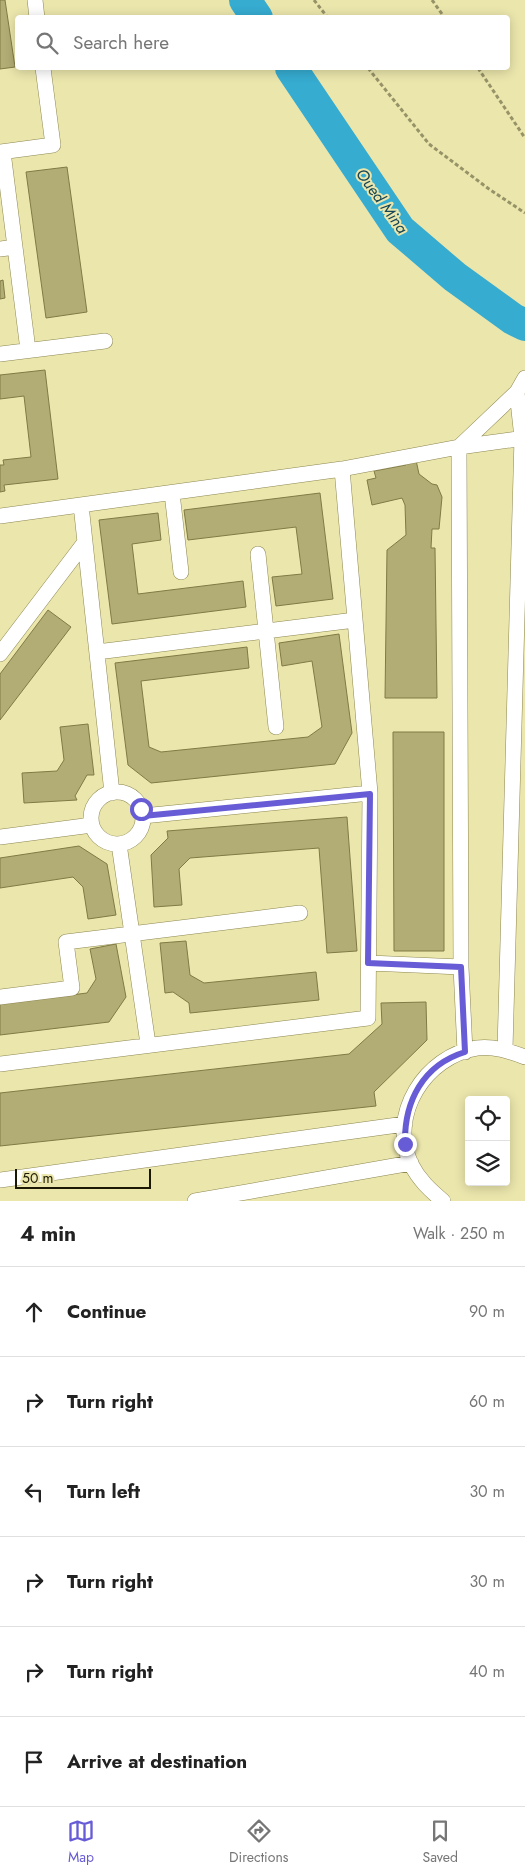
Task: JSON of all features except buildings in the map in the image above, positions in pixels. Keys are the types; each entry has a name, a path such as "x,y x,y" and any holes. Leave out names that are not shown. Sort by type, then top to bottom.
{"street":[{"path":"35,0 37,15"},
{"path":"28,350 7,248 1,152 53,145 43,70"},
{"path":"0,354 105,340"},
{"path":"465,1052 461,967 459,447 517,392 525,378"},
{"path":"505,1049 518,788 524,438 517,392"},
{"path":"0,516 342,469 459,447 524,438"},
{"path":"0,1064 368,1018 370,794 342,469"},
{"path":"172,493 181,572"},
{"path":"81,505 112,793"},
{"path":"0,654 85,542"},
{"path":"258,554 276,727"},
{"path":"97,652 355,620"},
{"path":"119,792 132,797 138,802 143,816 137,835 129,841 119,844 112,844 99,838 92,826 93,808 97,801 112,793 119,792"},
{"path":"143,816 370,794"},
{"path":"0,837 92,826"},
{"path":"119,844 148,1044"},
{"path":"0,997 72,988 66,942 300,913"},
{"path":"368,963 461,967"},
{"path":"443,1201 425,1186 411,1164 405,1144 405,1124 412,1097 427,1074 450,1057 476,1048 505,1049 525,1057"},
{"path":"0,1180 405,1124"},
{"path":"195,1201 411,1164"}],"path":[{"path":"314,0 326,15"},
{"path":"432,0 442,15"},
{"path":"370,70 429,144 489,189 525,213"},
{"path":"479,70 525,138"}],"waterway":[{"name":"Oued Mina","path":"245,0 255,15"},
{"name":"Oued Mina","path":"292,70 400,230 455,277 513,319 525,325"}],"route":[{"path":"141,809 143,816 370,794 368,963 461,967 465,1052 450,1057 427,1074 412,1097 405,1124 405,1144"}]}
